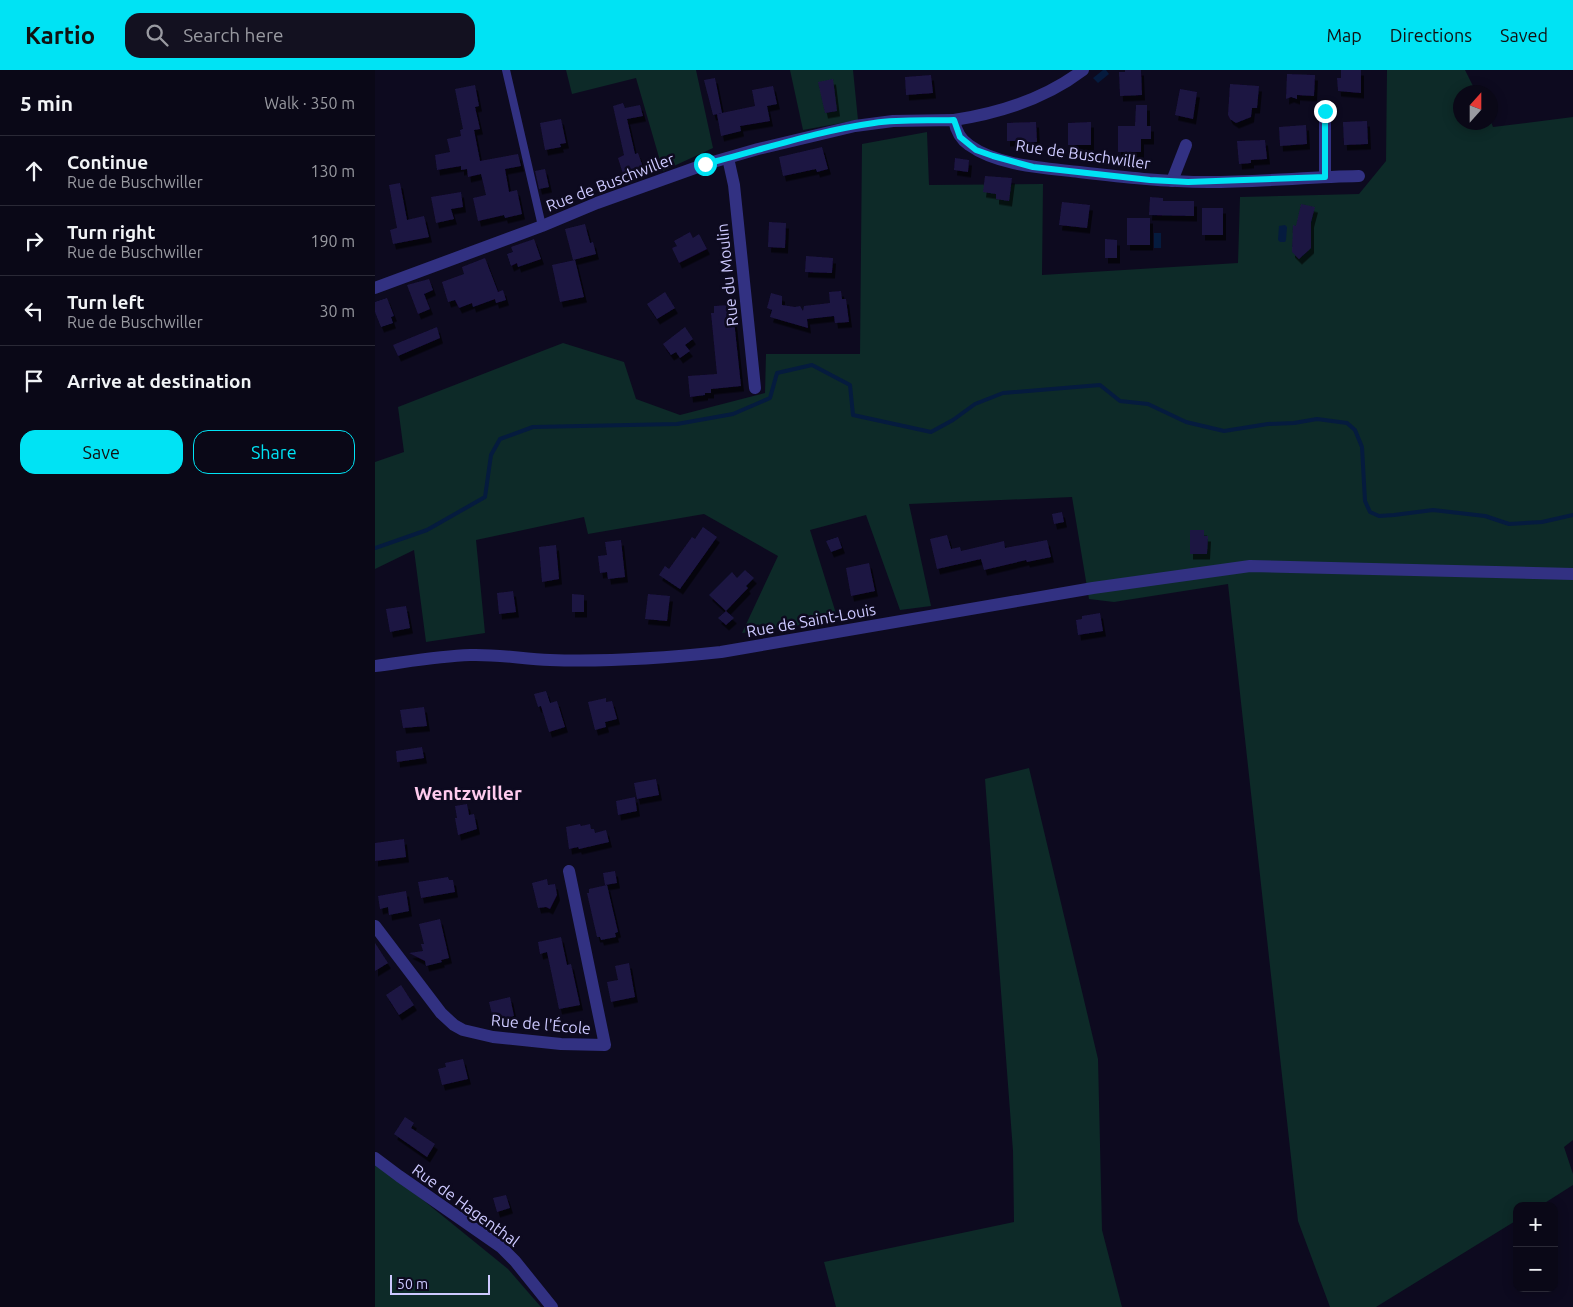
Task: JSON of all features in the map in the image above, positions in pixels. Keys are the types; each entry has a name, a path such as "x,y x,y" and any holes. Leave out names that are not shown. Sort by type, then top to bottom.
{"street":[{"path":"954,120 984,115 1019,104 1047,93 1083,70"},
{"path":"1325,111 1325,177"},
{"name":"Rue de Buschwiller","path":"375,288 705,164 758,149 875,123 954,120 960,137 976,150 993,156 1033,167 1150,180 1209,182 1359,176"},
{"path":"1172,181 1186,146"},
{"name":"Rue du Moulin","path":"728,158 734,185 755,388"},
{"name":"Rue de Saint-Louis","path":"375,666 470,654 550,660 649,657 721,652 1093,588 1250,566 1573,574"},
{"name":"Rue de l'École","path":"375,926 441,1013 454,1025 463,1030 493,1037 561,1044 605,1045 569,871"},
{"name":"Rue de Hagenthal","path":"375,1158 501,1248 515,1261 552,1307"}],"lane":[{"path":"506,70 542,226"}],"green space":[{"path":"566,70 696,70 713,148 663,171 636,78 572,94"},
{"path":"790,70 853,70 858,120 803,130"},
{"path":"1387,70 1465,70 1472,85 1453,85 1453,130 1498,130 1498,126 1573,117 1573,1140 1564,1147 1573,1174 1573,1185 1546,1202 1513,1202 1513,1222 1376,1307 1330,1307 1298,1221 1228,584 1114,602 1089,599 1072,497 909,504 931,606 900,610 866,515 810,530 838,620 742,633 778,556 704,514 588,534 584,517 476,540 485,633 426,642 414,550 375,569 375,462 404,452 398,407 563,343 624,362 636,399 680,415 765,393 766,354 860,354 862,144 927,132 929,185 1043,184 1042,275 1238,263 1240,197 1359,194 1386,161"},
{"path":"1029,768 1098,1059 1102,1230 1122,1307 836,1307 824,1262 1014,1222 1013,1151 985,779"},
{"path":"375,1161 508,1269 541,1307 375,1307"}],"water":[{"path":"1103,70 1106,70 1109,74 1098,83 1093,78"},
{"path":"1285,225 1287,227 1285,242 1278,240 1279,226"},
{"path":"1154,233 1161,233 1161,248 1154,248"}],"building":[{"path":"1125,70 1141,70 1142,95 1120,96 1119,72 1125,72"},
{"path":"1341,70 1361,70 1361,93 1338,91 1337,78 1341,78"},
{"path":"1287,74 1315,75 1314,96 1297,95 1297,99 1291,97 1286,99"},
{"path":"931,75 933,93 906,95 905,77"},
{"path":"715,78 722,113 713,115 704,80"},
{"path":"833,79 837,111 825,113 818,82"},
{"path":"1230,84 1259,86 1257,108 1252,108 1251,117 1236,123 1228,115"},
{"path":"475,85 479,106 475,107 480,129 474,130 480,161 518,154 521,166 505,169 509,192 517,190 522,214 505,218 504,215 478,221 473,198 486,195 481,174 468,177 467,169 461,170 461,166 437,170 435,155 450,152 447,139 461,136 460,130 463,129 455,89"},
{"path":"773,86 777,104 767,106 770,121 740,126 741,131 721,136 717,114 755,106 752,90"},
{"path":"1180,89 1197,92 1193,119 1175,115"},
{"path":"623,103 625,108 640,105 643,116 627,119 635,154 638,153 644,170 624,177 618,158 624,155 613,106"},
{"path":"1136,105 1147,105 1147,126 1151,126 1151,139 1141,139 1141,152 1118,152 1118,126 1135,126"},
{"path":"561,119 566,143 560,144 561,147 545,150 540,123"},
{"path":"1367,121 1368,144 1344,145 1343,122"},
{"path":"1036,122 1037,142 1020,143 1020,141 1007,141 1007,123"},
{"path":"1091,122 1091,145 1068,145 1068,123"},
{"path":"1306,125 1307,144 1280,146 1279,127"},
{"path":"1265,140 1267,159 1251,160 1251,163 1239,164 1237,141"},
{"path":"822,147 828,169 817,172 816,169 783,176 779,157"},
{"path":"955,158 969,160 968,172 954,170"},
{"path":"545,169 549,187 539,189 535,171"},
{"path":"985,176 1012,178 1009,201 996,199 996,194 983,192"},
{"path":"400,183 407,220 424,216 429,237 393,244 390,230 397,228 389,185"},
{"path":"461,192 463,207 451,209 454,219 436,223 431,197"},
{"path":"1150,197 1163,198 1163,201 1194,201 1194,216 1149,215"},
{"path":"1062,202 1090,205 1087,228 1059,225"},
{"path":"1301,204 1315,207 1311,222 1311,248 1299,259 1292,252 1293,225 1296,226"},
{"path":"1202,208 1223,208 1223,235 1202,235"},
{"path":"1127,218 1150,218 1150,245 1127,245"},
{"path":"769,222 786,223 785,248 768,247"},
{"path":"585,224 590,243 593,242 596,254 573,260 565,229"},
{"path":"690,232 693,238 699,234 707,249 679,263 672,248 677,246 674,241"},
{"path":"534,239 541,259 518,267 517,263 511,266 507,254 513,252 511,247"},
{"path":"1105,239 1117,240 1117,258 1105,258"},
{"path":"806,256 833,258 832,273 805,272"},
{"path":"485,258 498,292 503,290 506,300 496,303 495,299 473,307 472,303 459,308 455,300 448,302 442,282 464,274 462,267"},
{"path":"575,260 584,297 560,302 552,265"},
{"path":"429,279 433,290 424,294 430,309 418,314 407,285"},
{"path":"841,291 842,299 846,299 849,322 835,323 834,316 807,319 808,328 770,317 772,310 767,308 771,293 782,296 782,305 800,306 803,311 804,306 830,303 829,292"},
{"path":"665,292 675,308 657,319 647,304"},
{"path":"387,298 394,316 391,317 393,323 381,327 375,312 375,302"},
{"path":"730,305 731,311 733,311 741,386 711,389 711,393 690,397 688,376 717,374 711,313 714,313 714,306"},
{"path":"437,327 440,338 398,356 393,345"},
{"path":"685,327 693,339 685,345 690,351 680,358 676,352 671,355 663,344"},
{"path":"1062,512 1064,522 1054,524 1052,514"},
{"path":"703,527 717,537 680,589 659,575 665,566 669,569 692,537 695,539"},
{"path":"1190,530 1204,530 1204,536 1208,536 1207,554 1190,554"},
{"path":"947,535 951,549 960,547 961,551 1004,541 1005,548 1047,540 1051,557 1027,562 1026,560 984,570 981,559 937,569 930,539"},
{"path":"838,537 842,548 831,552 826,541"},
{"path":"621,540 625,577 608,579 607,572 600,573 598,556 607,555 605,542"},
{"path":"556,545 559,579 542,582 539,547"},
{"path":"869,563 875,591 851,596 846,568"},
{"path":"745,570 754,578 746,586 748,588 726,611 709,595 732,572 737,578"},
{"path":"513,591 516,612 499,614 497,593"},
{"path":"572,594 584,595 584,612 572,612"},
{"path":"648,594 670,596 667,621 645,619"},
{"path":"406,606 410,628 390,632 386,609"},
{"path":"726,611 734,618 726,625 718,618"},
{"path":"1100,613 1103,631 1078,635 1076,620 1082,619 1082,616"},
{"path":"546,691 550,703 557,701 565,727 549,732 541,706 538,707 534,694"},
{"path":"606,698 606,702 612,701 617,719 605,722 606,727 595,730 588,702"},
{"path":"424,707 427,726 403,728 400,710"},
{"path":"422,747 424,758 397,762 396,751"},
{"path":"656,779 659,795 637,799 634,783"},
{"path":"635,797 637,811 618,815 616,801"},
{"path":"467,804 469,815 474,814 477,829 458,835 455,806"},
{"path":"580,824 581,826 590,824 591,829 594,829 595,833 606,830 609,842 579,849 578,847 569,849 566,827"},
{"path":"404,839 406,857 375,861 375,843"},
{"path":"615,871 617,883 605,885 603,873"},
{"path":"448,877 449,880 453,880 455,892 421,898 418,882"},
{"path":"547,879 548,885 555,884 557,895 550,909 546,907 538,908 532,883"},
{"path":"607,885 618,932 615,933 616,937 601,940 600,937 597,937 587,893 589,893 589,889"},
{"path":"406,891 409,911 389,915 388,907 380,909 378,896"},
{"path":"440,919 449,958 426,966 425,961 409,953 423,951 421,944 424,944 419,924"},
{"path":"561,937 567,965 571,964 580,1005 559,1009 547,952 540,954 538,942"},
{"path":"375,943 388,963 375,971"},
{"path":"629,963 635,997 611,1002 607,982 618,980 615,966"},
{"path":"401,985 414,1005 399,1015 386,995"},
{"path":"510,997 514,1016 501,1019 500,1016 493,1018 489,1002"},
{"path":"463,1059 468,1079 442,1085 438,1069 446,1067 445,1063"},
{"path":"405,1117 414,1123 411,1128 435,1144 427,1157 394,1134"},
{"path":"506,1195 510,1208 497,1212 493,1198"}],"waterway":[{"path":"375,548 427,530 485,497 491,455 500,439 533,427 677,424 733,414 770,398 777,373 812,365 850,385 853,415 931,432 953,420 975,404 1003,393 1100,385 1120,401 1148,404 1186,422 1224,431 1317,419 1347,423 1355,430 1362,447 1365,501 1370,512 1379,516 1433,510 1485,516 1509,524 1542,522 1573,515"}],"district":[{"name":"Wentzwiller","path":"468,793"}],"route":[{"path":"705,164 758,149 855,126 893,121 954,120 960,137 976,150 1033,167 1150,180 1188,182 1325,177 1325,111"}]}
